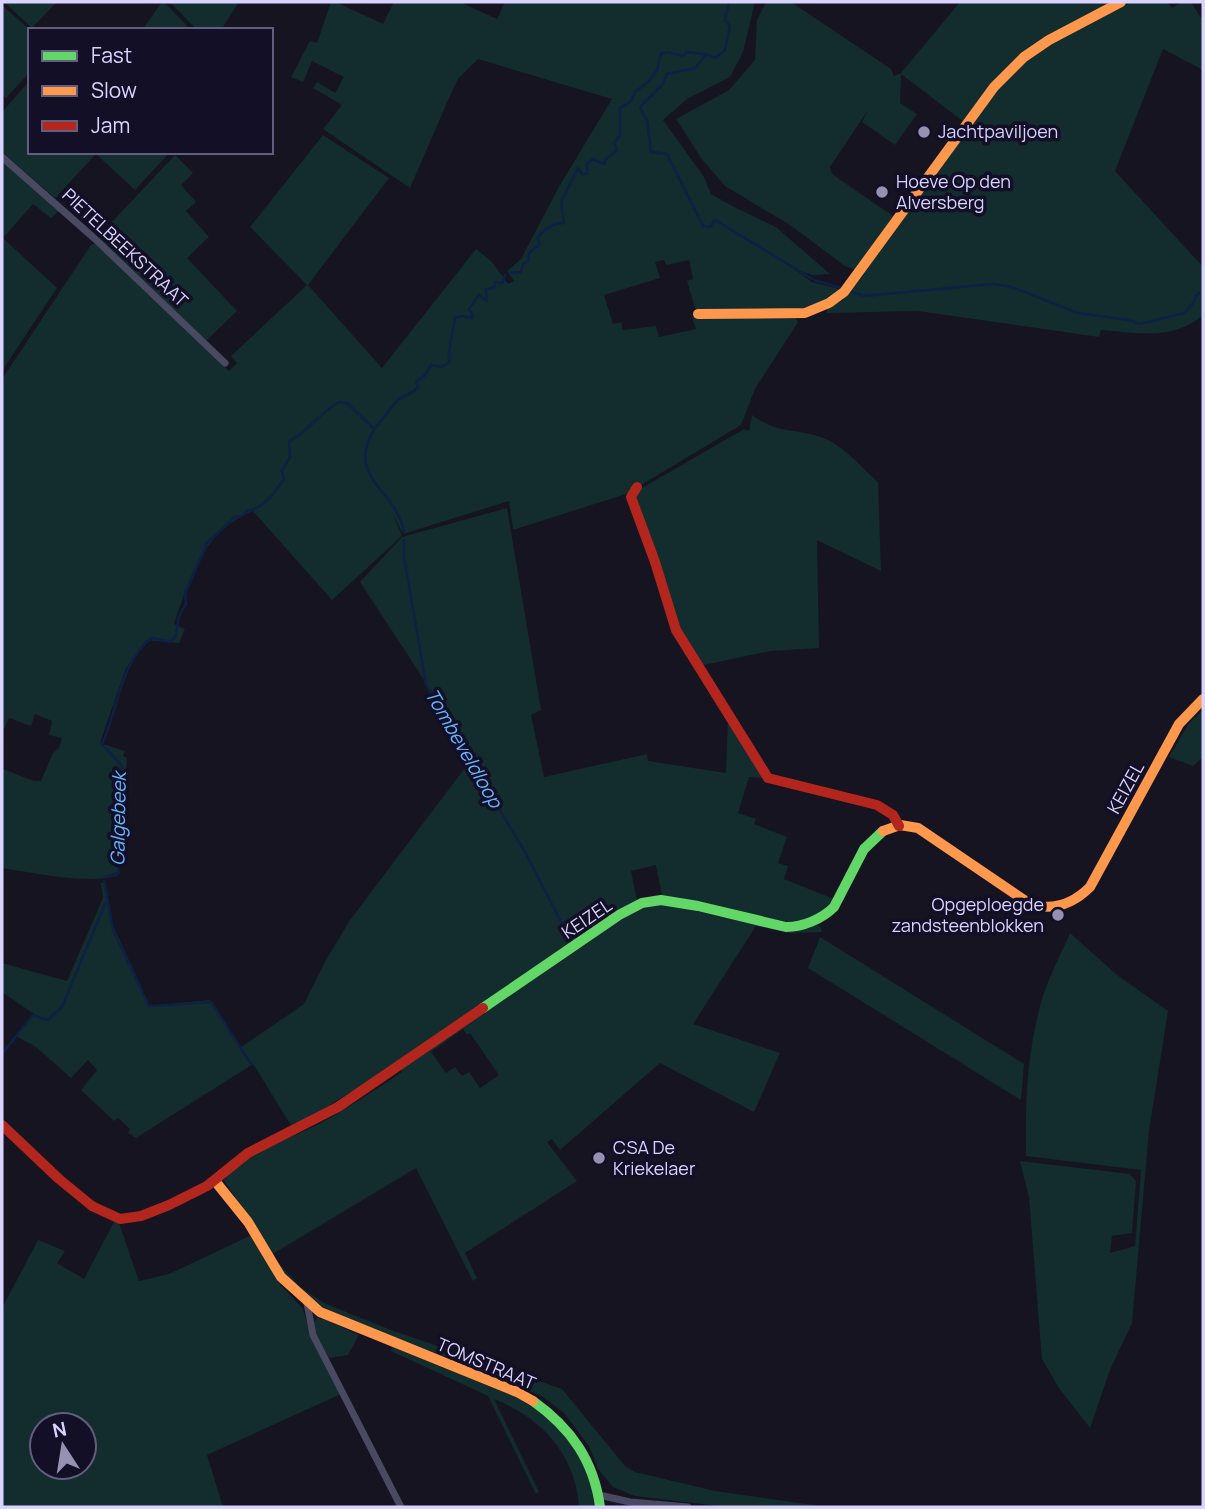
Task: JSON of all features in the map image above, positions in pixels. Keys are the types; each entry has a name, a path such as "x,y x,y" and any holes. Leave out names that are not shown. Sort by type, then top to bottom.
{"street":[{"path":"698,314 805,313 829,303 844,292 994,87 1032,51 1121,2"},
{"name":"PIETELBEEKSTRAAT","path":"2,157 94,238 225,363"},
{"name":"KEIZEL","path":"636,487 631,497 676,630 768,778 877,806 892,815 899,826"},
{"name":"KEIZEL","path":"215,1181 236,1161 338,1107 619,915 642,903 677,902 786,927 797,927 813,921 834,907 870,841 881,831 908,825 918,828 1030,904 1049,908 1082,896 1090,887 1179,724 1203,699"},
{"path":"2,1125 86,1201 119,1219 153,1212 215,1181"},
{"name":"TOMSTRAAT","path":"215,1181 248,1222 281,1277 320,1312 517,1392 558,1418 583,1451 592,1470 600,1507"},
{"path":"307,1303 313,1335 401,1507"},
{"path":"599,1495 630,1502 688,1507"}],"green space":[{"path":"4,2 57,2 32,28"},
{"path":"164,2 189,28 143,28"},
{"path":"170,2 239,2 222,28 195,28"},
{"path":"331,2 383,24 394,2 460,2 497,19 505,2 755,2 743,52 730,77 687,99 663,120 704,177 711,194 776,227 830,274 812,275 793,268 812,282 839,289 839,292 825,301 791,311 696,311 687,281 693,279 689,260 666,265 664,260 655,262 660,278 604,295 613,324 621,322 623,330 656,326 659,337 696,329 692,317 795,317 798,322 755,389 741,425 626,494 516,529 513,529 509,501 403,534 392,512 402,536 332,600 253,511 236,520 210,543 193,573 174,624 185,629 179,643 146,640 126,668 100,743 125,751 123,756 127,758 117,876 75,878 2,868 2,764 3,769 34,781 41,781 62,738 49,735 52,721 35,714 31,726 9,718 4,729 2,728 2,379 91,245 96,243 229,371 237,363 231,356 307,285 250,227 323,135 389,178 308,285 382,368 476,249 492,262 508,284 514,281 507,271 521,259 560,185 612,99 478,59 458,79 410,188 323,129 342,105 313,88 317,82 335,93 344,77 312,61 303,82 291,77 310,41 317,43"},
{"path":"766,2 791,2 891,69 894,76 901,73 960,2 1114,2 1046,39 1008,77 1027,60 1060,39 1131,2 1167,2 1172,8 1182,2 1191,2 1201,18 1203,17 1203,70 1163,49 1115,171 1203,267 1203,315 1180,329 1167,332 1101,330 1099,337 918,311 827,313 827,308 842,301 865,273 845,266 790,225 725,186 701,158 676,119 729,90 755,60 757,20","holes":["901,74 964,122 1001,85 882,233 893,216 832,174 830,167 868,110 862,122 895,145 917,114 900,103"]},
{"path":"2,5 28,28 28,74 6,98 2,95"},
{"path":"28,82 28,154 96,154 55,198 2,152 2,112"},
{"path":"96,154 168,154 135,190"},
{"path":"175,155 193,173 181,185 196,202 186,211 209,237 187,258 237,311 206,341 97,238"},
{"path":"2,161 59,211 51,218 33,204 3,238 57,288 2,371"},
{"path":"752,415 778,428 811,434 829,441 878,482 881,571 817,540 819,648 770,651 699,666 682,637 635,501 635,492 744,429 749,431"},
{"path":"507,508 541,710 531,715 544,777 647,754 648,761 726,773 728,718 764,778 749,777 738,813 756,819 754,824 787,837 778,863 788,866 784,879 834,899 811,917 797,921 781,921 662,895 656,865 631,871 637,900 578,939 583,946 630,915 662,904 783,929 820,926 822,932 789,933 756,926 693,1024 780,1053 754,1112 660,1063 560,1150 552,1139 547,1142 577,1181 465,1253 477,1278 473,1281 416,1168 272,1255 224,1180 257,1153 323,1122 402,1072 398,1063 312,1116 291,1125 253,1064 136,1138 128,1133 130,1129 118,1118 114,1121 81,1090 97,1070 88,1060 71,1078 36,1047 16,1036 34,1014 2,992 2,963 67,981 103,898 101,883 105,883 111,921 150,1006 210,1000 241,1047 304,1004 350,920 474,756 360,582 402,537","holes":["463,1029 467,1035 470,1033 499,1075 480,1088 469,1072 462,1076 455,1067 446,1073 431,1052"]},
{"path":"1203,710 1203,757 1193,766 1169,757 1189,723"},
{"path":"1070,933 1117,975 1168,1011 1149,1131 1132,1323 1110,1370 1090,1428 1059,1388 1042,1359 1029,1197 1020,1161 1130,1174 1136,1181 1132,1233 1112,1236 1110,1253 1135,1246 1141,1170 1026,1156 1027,1096 1033,1038 1045,990"},
{"path":"820,937 1024,1064 1021,1100 808,968"},
{"path":"114,1222 119,1223 139,1281 169,1274 252,1235 278,1282 303,1309 310,1335 341,1394 207,1455 223,1507 2,1507 2,1308 38,1240 65,1251 57,1263 84,1279"},
{"path":"274,1258 300,1287 324,1303 391,1330 562,1389 625,1466 635,1472 715,1491 827,1507 727,1507 635,1496 613,1487 598,1469 589,1446 564,1413 543,1397 505,1379 331,1311 301,1293 289,1282"},
{"path":"317,1318 359,1335 348,1355 329,1358 317,1337 314,1322"},
{"path":"392,1345 524,1398 538,1408 562,1431 581,1458 592,1490 594,1507 579,1507 571,1471 553,1440 541,1427 527,1416 494,1399 539,1492 536,1494 488,1396 391,1351"}],"waterway":[{"name":"Galgebeek","path":"509,273 521,272 523,264 528,261 529,253 540,244 537,238 543,232 552,225 564,223 561,202 578,168 582,174 587,174 587,164 592,159 604,164 617,150 614,143 620,135 620,108 630,102 635,92 648,82 657,70 661,54 667,52 683,56 687,52 715,58 725,50 730,26 725,20 729,2"},
{"path":"706,55 695,68 667,74 663,84 640,107 647,121 651,152 667,154 703,226 710,227 715,220 814,280 841,288"},
{"name":"Galgebeek","path":"105,877 119,873 116,860 122,766 102,744 133,659 152,638 170,642 176,636 179,616 186,604 185,594 207,543 235,517 259,507 268,499 284,479 282,471 290,457 289,441 303,433 332,406 339,402 347,403 374,429 398,400 418,388 416,382 425,375 431,365 442,367 449,363 455,318 472,318 469,309 479,295 487,301 486,289 494,288 495,282 502,283 505,275"},
{"path":"850,291 864,296 993,284 1012,287 1078,313 1140,324 1184,313 1203,290"},
{"name":"Tombeveldloop","path":"374,430 367,446 365,460 375,483 399,517 404,532"},
{"name":"Tombeveldloop","path":"404,540 404,557 426,684 458,732 464,750 525,852 571,941"},
{"name":"Galgebeek","path":"104,881 113,930 149,1006 211,1002 251,1064"},
{"path":"2,1054 33,1015 48,1020 62,1007 105,904"}],"traffic: fast":[{"path":"483,1008 619,915 642,903 661,900 698,906 786,927 812,922 834,907 864,849 883,831"},
{"path":"533,1401 559,1422 578,1447 592,1475 600,1507"}],"traffic: slow":[{"path":"698,314 805,313 829,303 844,292 994,87 1024,57 1049,40 1121,2"},
{"path":"883,831 900,825 918,828 1030,904 1047,907 1070,902 1090,887 1179,724 1203,699"},
{"path":"215,1181 248,1222 281,1277 320,1312 517,1392 533,1401"}],"traffic: jam":[{"path":"637,487 631,497 676,630 768,778 877,805 893,815 899,826"},
{"path":"2,1125 92,1206 120,1219 141,1216 207,1186 248,1153 338,1107 483,1008"}],"place":[{"name":"Jachtpaviljoen","path":"924,132"},
{"name":"Hoeve Op den Alversberg","path":"882,192"},
{"name":"Opgeploegde zandsteenblokken","path":"1058,915"},
{"name":"CSA De Kriekelaer","path":"599,1158"}]}
